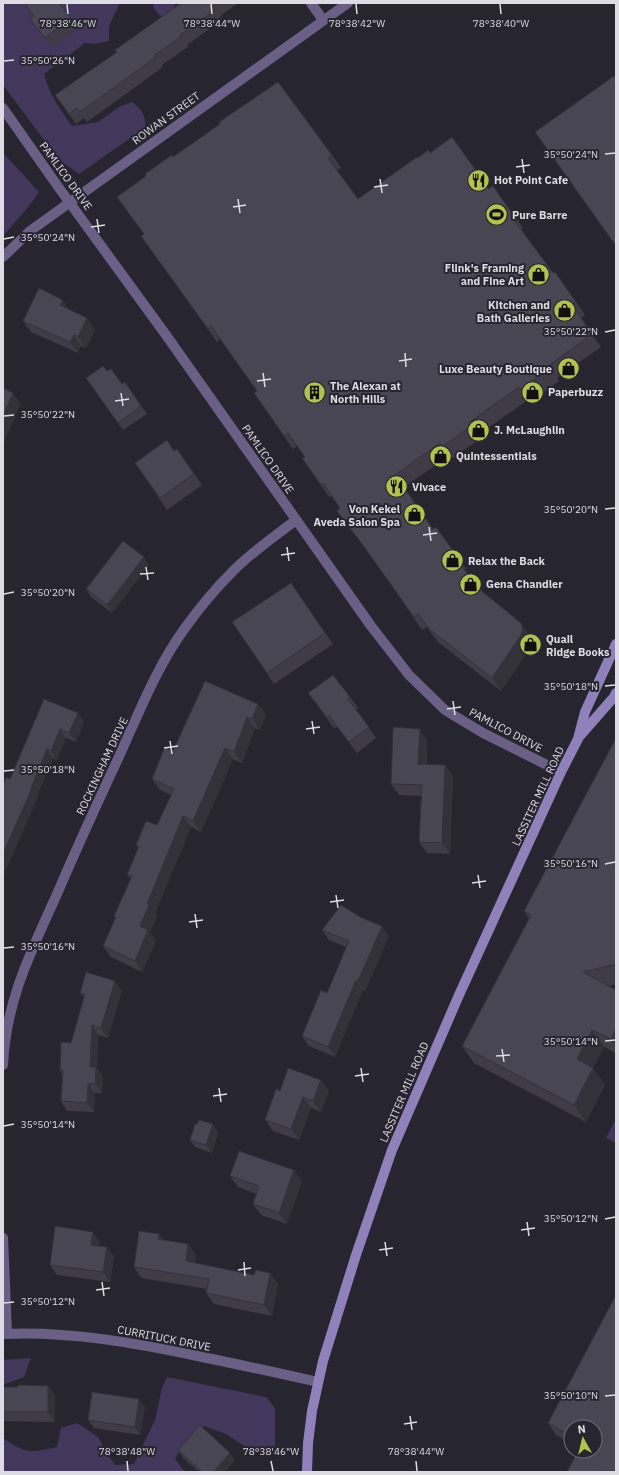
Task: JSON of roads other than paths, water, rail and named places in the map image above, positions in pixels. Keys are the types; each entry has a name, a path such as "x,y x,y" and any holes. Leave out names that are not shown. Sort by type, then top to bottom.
{"main road":[{"name":"LASSITER MILL ROAD","path":"307,1472 312,1411 323,1361 356,1255 392,1150 459,995 561,772 578,739 585,712 616,644"},
{"name":"LASSITER MILL ROAD","path":"578,739 616,693"}],"street":[{"path":"311,3 324,20"},
{"name":"ROWAN STREET","path":"3,257 30,231 348,3"},
{"name":"PAMLICO DRIVE","path":"3,108 175,347 371,626 409,674 445,710 483,733 561,772"},
{"name":"ROCKINGHAM DRIVE","path":"3,1065 8,1021 22,972 149,689 165,659 183,629 199,608 235,569 259,548 296,520"},
{"path":"3,1238 5,1334"},
{"name":"CURRITUCK DRIVE","path":"5,1334 48,1334 98,1338 163,1349 318,1382"}],"place":[{"name":"Hot Point Cafe","path":"478,180"},
{"name":"Pure Barre","path":"497,215"},
{"name":"Flink's Framing and Fine Art","path":"539,274"},
{"name":"Kitchen and Bath Galleries","path":"565,311"},
{"name":"Luxe Beauty Boutique","path":"568,369"},
{"name":"The Alexan at North Hills","path":"314,392"},
{"name":"Paperbuzz","path":"533,392"},
{"name":"J. McLaughlin","path":"479,430"},
{"name":"Quintessentials","path":"440,456"},
{"name":"Vivace","path":"397,487"},
{"name":"Von Kekel Aveda Salon Spa","path":"415,515"},
{"name":"Relax the Back","path":"453,561"},
{"name":"Gena Chandler","path":"471,584"},
{"name":"Quail Ridge Books","path":"530,645"}]}
